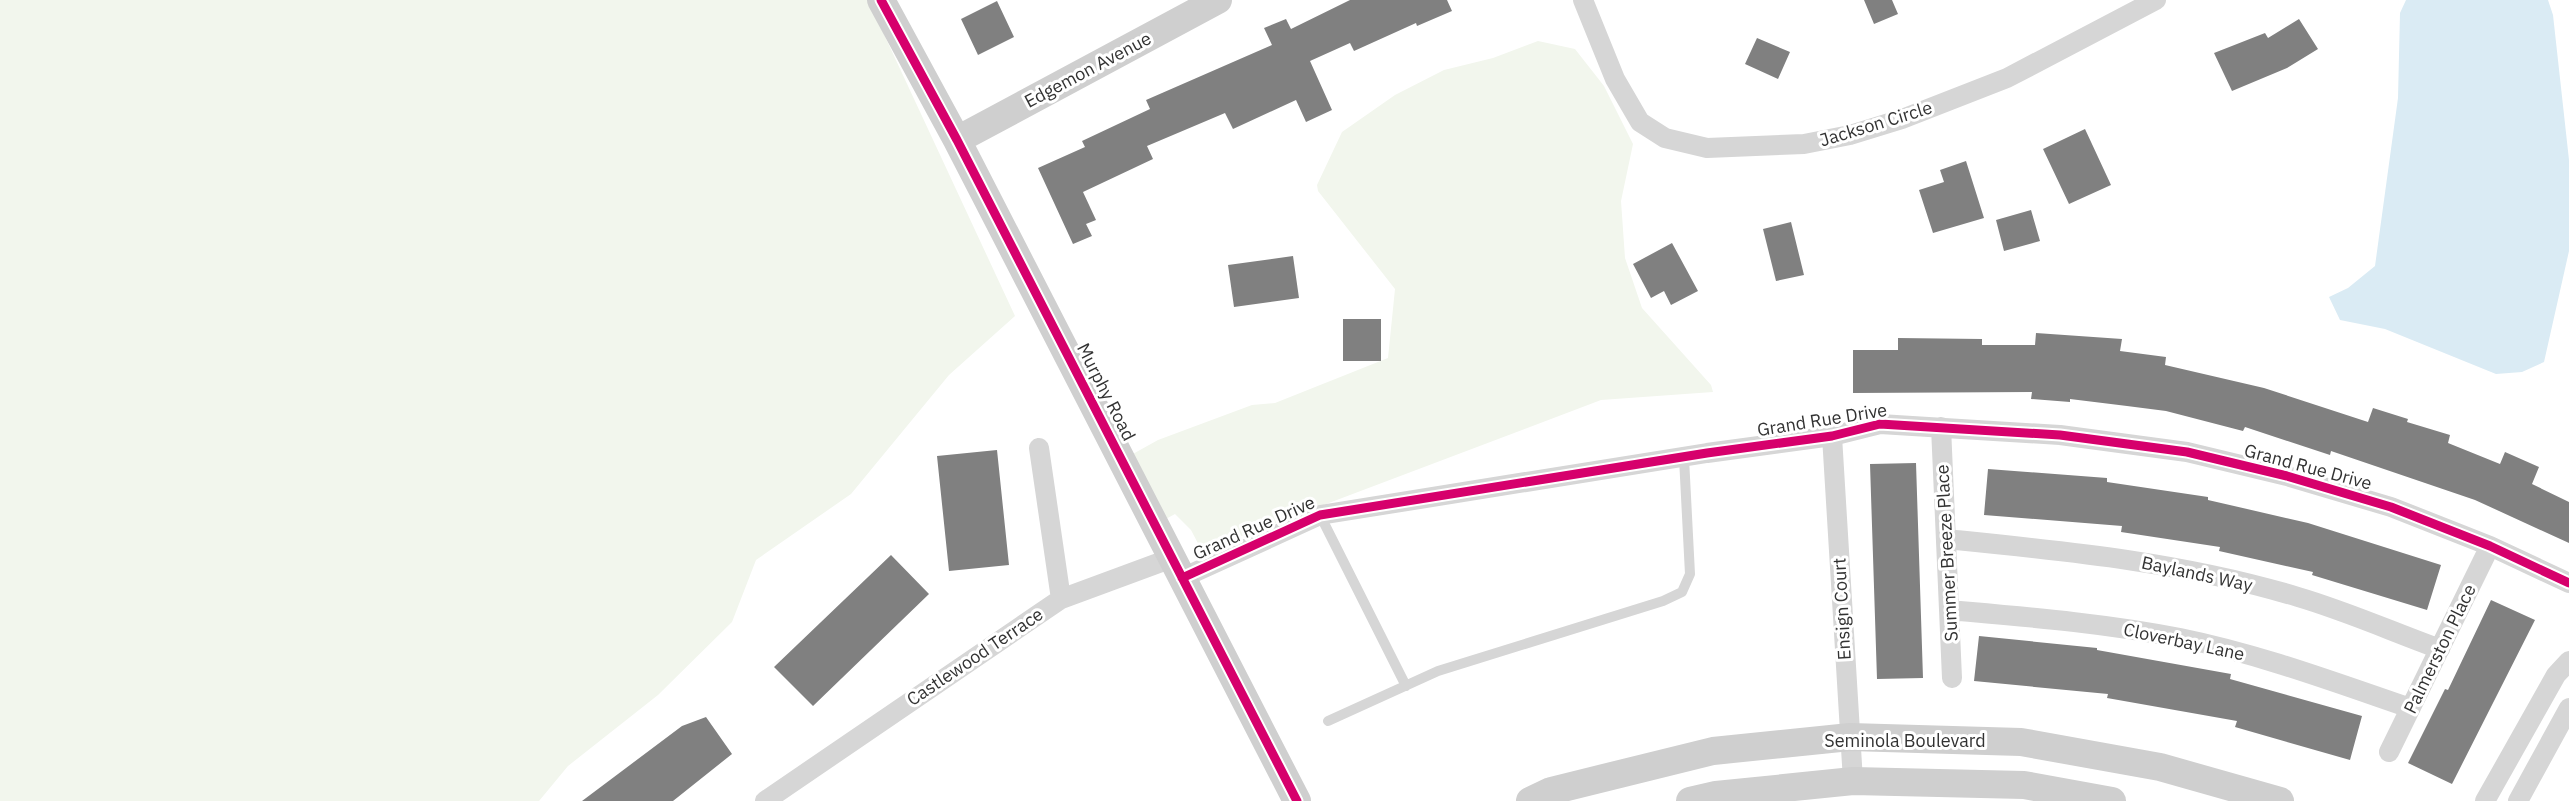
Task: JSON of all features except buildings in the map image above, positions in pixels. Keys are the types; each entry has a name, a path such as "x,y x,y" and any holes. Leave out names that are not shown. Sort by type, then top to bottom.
{"main road":[{"name":"Murphy Road","path":"881,0 957,140 1298,801"},
{"name":"Edgemon Avenue","path":"957,140 1208,2"},
{"name":"Seminola Boulevard","path":"1530,801 1551,792 1713,751 1850,737 2021,742 2160,767 2280,801"},
{"path":"1690,801 1716,795 1853,781 2112,801"}],"street":[{"name":"Jackson Circle","path":"1583,0 1616,79 1640,122 1665,138 1707,148 1804,144 1850,135 1902,119 2007,78 2156,0"},
{"name":"Grand Rue Drive","path":"1060,599 1177,568 1320,515 1832,436 1880,424 2060,435 2187,452 2287,476 2391,507 2490,546 2569,583"},
{"name":"Summer Breeze Place","path":"1941,427 1952,678"},
{"name":"Ensign Court","path":"1832,436 1853,781"},
{"name":"Castlewood Terrace","path":"765,801 1060,599 1039,448"},
{"name":"Baylands Way","path":"1946,539 2098,554 2199,572 2299,597 2440,649"},
{"name":"Palmerston Place","path":"2389,752 2490,546"},
{"name":"Cloverbay Lane","path":"1949,610 2081,621 2181,638 2279,663 2410,708"},
{"path":"2485,801 2556,675 2569,661"},
{"path":"2518,801 2569,708"}],"lane":[{"path":"1328,721 1438,671 1663,601 1682,592 1690,574 1684,458"},
{"path":"1320,515 1406,686"}],"shaded area":[{"path":"0,0 868,0 1015,316 949,375 851,494 756,560 732,622 658,695 568,766 539,801 0,801"},
{"path":"2406,0 2548,0 2553,15 2569,160 2569,251 2544,362 2522,372 2496,374 2385,329 2340,320 2329,297 2348,288 2375,266 2398,98 2400,13"},
{"path":"1538,41 1575,49 1604,86 1633,144 1621,201 1625,258 1642,308 1711,385 1713,392 1601,400 1202,551 1191,530 1175,514 1164,520 1131,455 1158,440 1252,405 1275,403 1388,358 1395,289 1318,191 1317,185 1342,132 1395,95 1444,70 1493,58"}],"cycle path":[{"path":"881,0 957,140 1297,801"},
{"path":"1182,578 1320,515 1707,453 1832,436 1880,424 2060,435 2187,452 2287,476 2391,507 2490,546 2569,583"}]}
